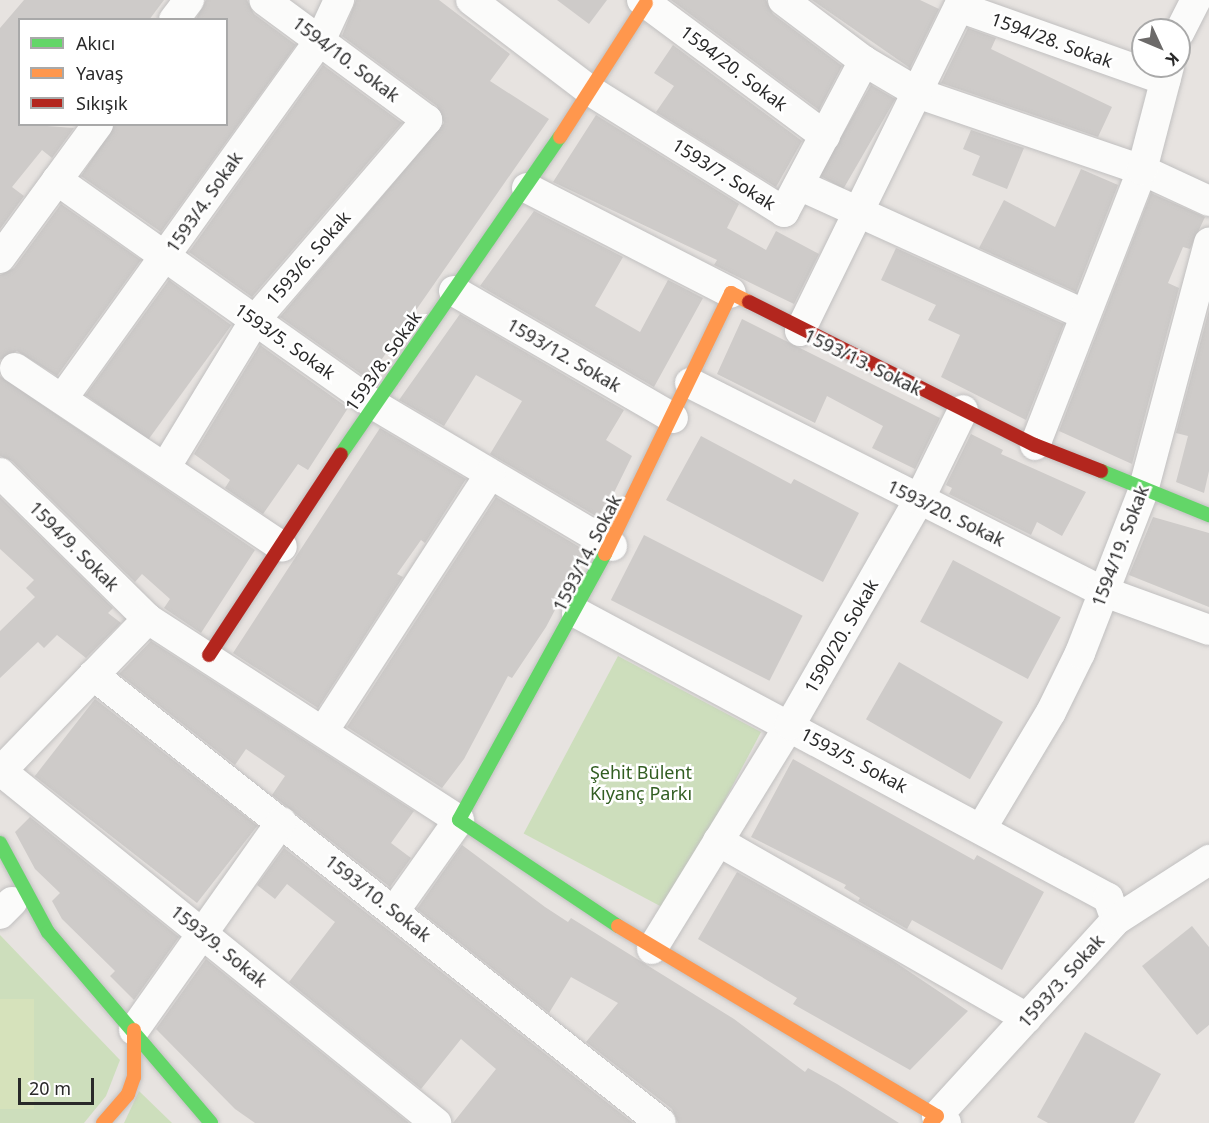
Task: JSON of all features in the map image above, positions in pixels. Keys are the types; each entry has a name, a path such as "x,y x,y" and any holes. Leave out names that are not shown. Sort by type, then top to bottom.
{"street":[{"path":"176,18 189,0"},
{"name":"1594/10. Sokak","path":"264,0 321,39 427,120"},
{"name":"1593/4. Sokak","path":"62,399 321,39 339,0"},
{"name":"1593/7. Sokak","path":"471,0 589,90 784,212 799,185 1085,315"},
{"path":"783,0 864,61 920,94 1142,170 1209,201"},
{"path":"1187,18 1196,0"},
{"name":"1593/8. Sokak","path":"209,655 374,404 527,188 644,2"},
{"name":"1594/20. Sokak","path":"644,2 825,136"},
{"path":"800,331 920,94 956,3"},
{"name":"1594/28. Sokak","path":"956,3 1131,61"},
{"path":"799,185 864,61"},
{"path":"1035,446 1142,170 1166,78"},
{"name":"1593/6. Sokak","path":"165,468 255,320 427,120"},
{"path":"0,258 97,126"},
{"name":"1593/5. Sokak","path":"57,180 374,404 612,546"},
{"name":"1593/13. Sokak","path":"527,188 800,331 1035,446 1143,491 1209,515"},
{"name":"1594/19. Sokak","path":"981,829 1051,712 1080,653 1102,591 1143,491 1209,243"},
{"name":"1593/12. Sokak","path":"454,291 674,418"},
{"name":"1593/14. Sokak","path":"459,820 577,613 612,546 731,293"},
{"path":"15,368 282,547"},
{"name":"1593/20. Sokak","path":"690,383 1102,591 1209,630"},
{"name":"1590/20. Sokak","path":"652,949 790,725 919,500 963,410"},
{"name":"1594/9. Sokak","path":"0,473 148,619 209,655 459,820"},
{"path":"324,730 490,474"},
{"name":"1593/5. Sokak","path":"577,613 790,725 1108,898 1116,920"},
{"path":"0,771 148,619"},
{"name":"1593/10. Sokak","path":"93,675 395,910 661,1123"},
{"name":"1593/9. Sokak","path":"0,771 204,933 436,1123"},
{"path":"395,910 459,820 652,949 938,1121"},
{"path":"103,1123 128,1094 134,1077 134,1029 204,933 280,822"},
{"path":"718,841 1027,1018"},
{"path":"0,843 48,932 134,1029 211,1123"},
{"name":"1593/3. Sokak","path":"938,1121 1116,920 1209,860"},
{"path":"4,901 48,932"}],"green space":[{"name":"Şehit Bülent Kıyanç Parkı","path":"618,656 761,732 667,910 524,833"},
{"path":"0,935 120,1060 106,1096 84,1123 0,1123"},
{"path":"0,999 34,999 34,1109 0,1109"},
{"path":"139,1091 172,1123 124,1123"}],"building":[{"path":"24,0 164,0 150,18 18,18 18,126 74,128 52,158 42,150 12,187 24,196 0,229 0,28"},
{"path":"206,0 247,0 254,14 296,45 161,232 81,176 114,126 228,126 228,18 197,18"},
{"path":"356,0 439,0 510,54 490,81 549,119 368,379 280,317 444,123 437,106 342,36"},
{"path":"557,0 607,0 589,24"},
{"path":"671,0 766,0 773,14 842,66 819,110"},
{"path":"812,0 920,0 939,9 910,68"},
{"path":"968,28 996,38 991,49 1112,107 1098,137 941,83"},
{"path":"673,45 802,141 776,187 656,112 674,86 654,73"},
{"path":"323,65 402,123 252,297 189,252"},
{"path":"871,85 895,99 843,189 819,175"},
{"path":"596,115 739,204 727,228 766,250 776,231 819,254 794,304 714,265 717,260 553,182"},
{"path":"971,130 1024,148 1007,189 972,175 980,156 963,149"},
{"path":"1081,169 1118,185 1076,292 979,248 1004,200 1055,227"},
{"path":"1151,193 1205,217 1190,249 1183,247 1168,283 1179,288 1132,464 1059,431"},
{"path":"61,204 141,260 57,376 17,351 0,360 0,275 14,268"},
{"path":"534,211 623,257 595,306 640,332 668,280 703,298 654,387 480,286"},
{"path":"896,248 1064,324 1026,420 941,377 960,335 928,320 936,305 881,280"},
{"path":"169,280 231,325 148,440 86,395"},
{"path":"1209,310 1209,471 1204,493 1176,482 1188,436 1176,433"},
{"path":"460,314 624,410 606,440 632,456 601,519 490,454 522,401 476,375 444,426 399,400"},
{"path":"742,319 940,418 915,469 872,448 883,426 827,396 815,423 717,374"},
{"path":"260,345 348,408 308,470 298,464 263,514 225,488 230,480 194,454"},
{"path":"0,376 255,550 201,633 164,608 170,599 142,574 135,582 12,461 0,456"},
{"path":"380,428 466,479 425,543 421,540 397,574 403,577 318,708 233,653"},
{"path":"971,434 1003,450 1001,454 1086,492 1062,536 1037,522 1031,535 949,494 952,488 946,485"},
{"path":"701,436 791,484 794,479 859,513 823,582 666,500"},
{"path":"0,497 113,608 108,613 121,623 86,658 57,635 44,648 38,642 0,678 0,631 35,597 26,588 34,580 0,549"},
{"path":"496,497 586,551 546,627 512,678 508,676 464,759 442,788 347,727"},
{"path":"1153,517 1209,533 1209,607 1129,575"},
{"path":"644,535 803,616 769,681 611,600"},
{"path":"953,560 1061,617 1028,679 920,622"},
{"path":"151,641 414,811 391,843 411,858 390,887 272,795 285,776 246,749 235,765 119,674"},
{"path":"899,662 1003,722 970,779 866,719"},
{"path":"95,699 257,826 197,903 35,776"},
{"path":"793,759 974,860 977,855 1044,892 1002,970 912,920 907,929 858,901 860,898 844,888 846,885 751,837"},
{"path":"30,817 179,937 134,1000 110,976 115,971 62,919 52,901 60,893 35,869 15,832"},
{"path":"462,845 568,922 571,918 734,1019 805,1072 808,1068 899,1123 678,1123 672,1109 586,1042 618,1003 571,977 549,1013 417,909"},
{"path":"284,848 633,1123 453,1123 496,1069 461,1039 421,1089 289,982 335,922 287,884 275,899 257,885"},
{"path":"737,872 892,960 968,1011 910,1070 793,1004 797,998 698,939"},
{"path":"1192,926 1209,947 1209,1025 1197,1035 1142,966"},
{"path":"206,959 409,1123 255,1123 235,1109 156,1029"},
{"path":"1085,1032 1161,1074 1134,1123 1048,1123 1037,1117"}],"traffic: fast":[{"path":"341,454 560,137"},
{"path":"1101,471 1209,515"},
{"path":"605,554 459,820 618,926"},
{"path":"0,843 48,932 211,1123"}],"traffic: slow":[{"path":"560,137 646,3"},
{"path":"605,554 731,293 749,302"},
{"path":"618,926 937,1116 930,1123"},
{"path":"103,1123 128,1094 134,1077 134,1030"}],"traffic: jam":[{"path":"749,302 1035,445 1101,471"},
{"path":"209,655 341,454"}]}
